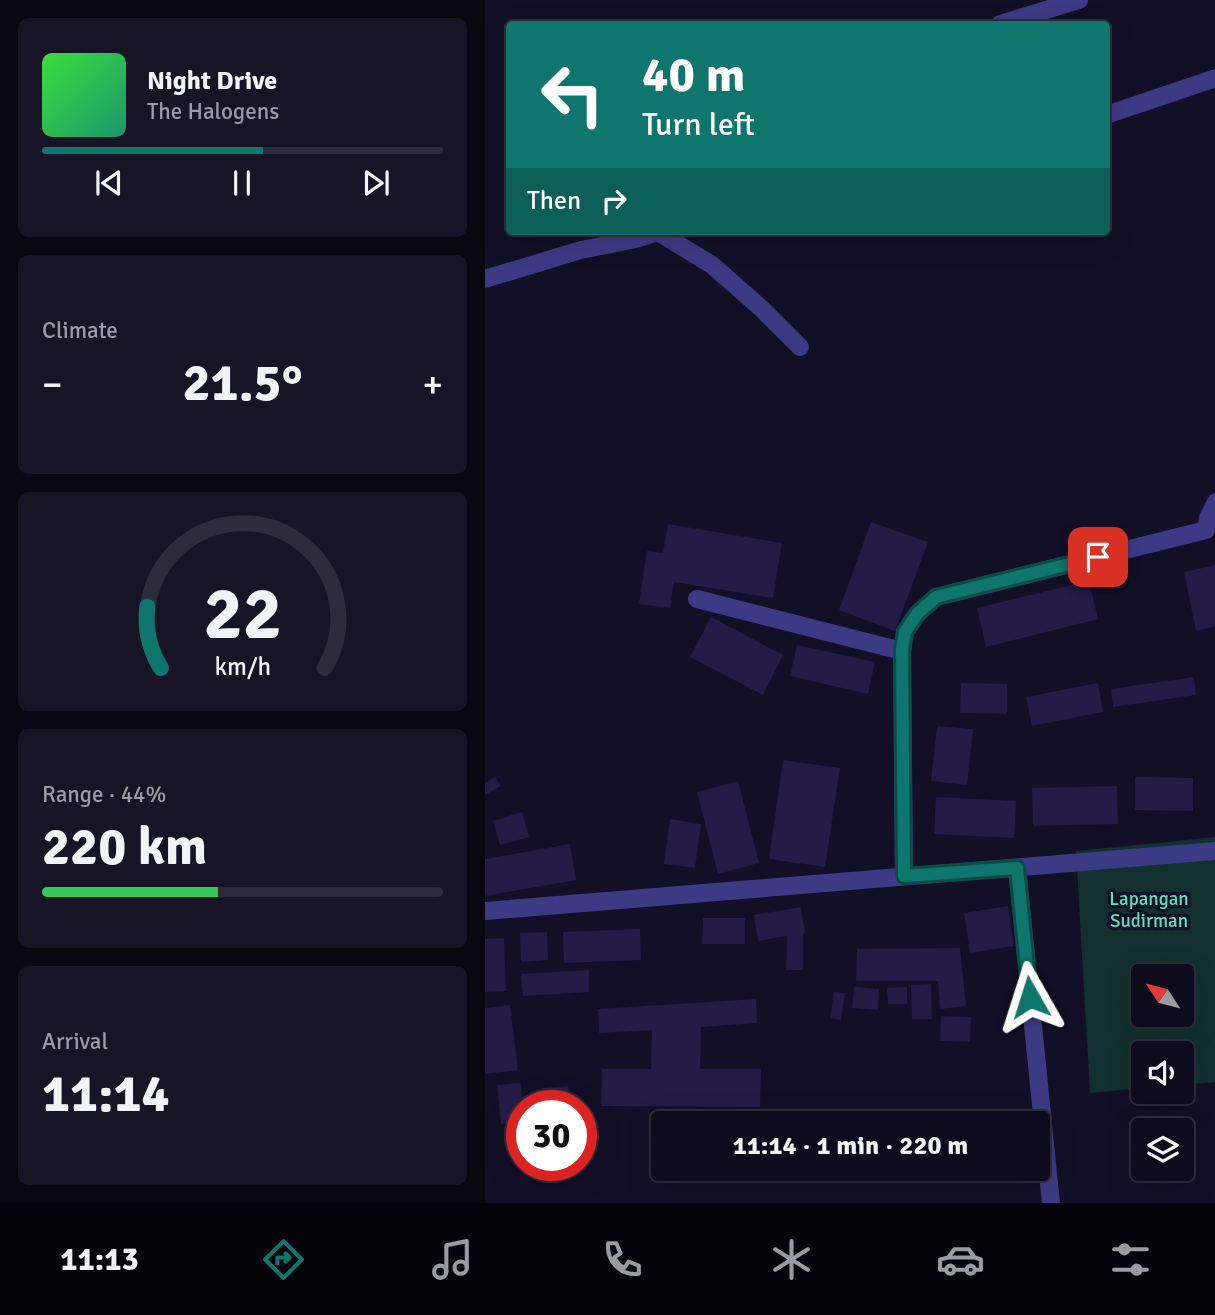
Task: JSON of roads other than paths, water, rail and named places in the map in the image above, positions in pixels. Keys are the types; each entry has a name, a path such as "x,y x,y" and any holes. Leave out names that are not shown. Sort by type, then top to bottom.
{"street":[{"path":"1010,21 1079,0"},
{"path":"1110,114 1215,78"},
{"path":"485,279 581,250 647,235"},
{"path":"664,235 712,265 801,347"},
{"path":"904,876 902,650 905,632 917,614 936,597 1213,529 1208,518 1215,502"},
{"path":"697,599 902,650"},
{"path":"485,911 1215,851"},
{"path":"1017,868 1051,1203"}],"park label":[{"name":"Lapangan Sudirman","path":"1149,910"}]}
